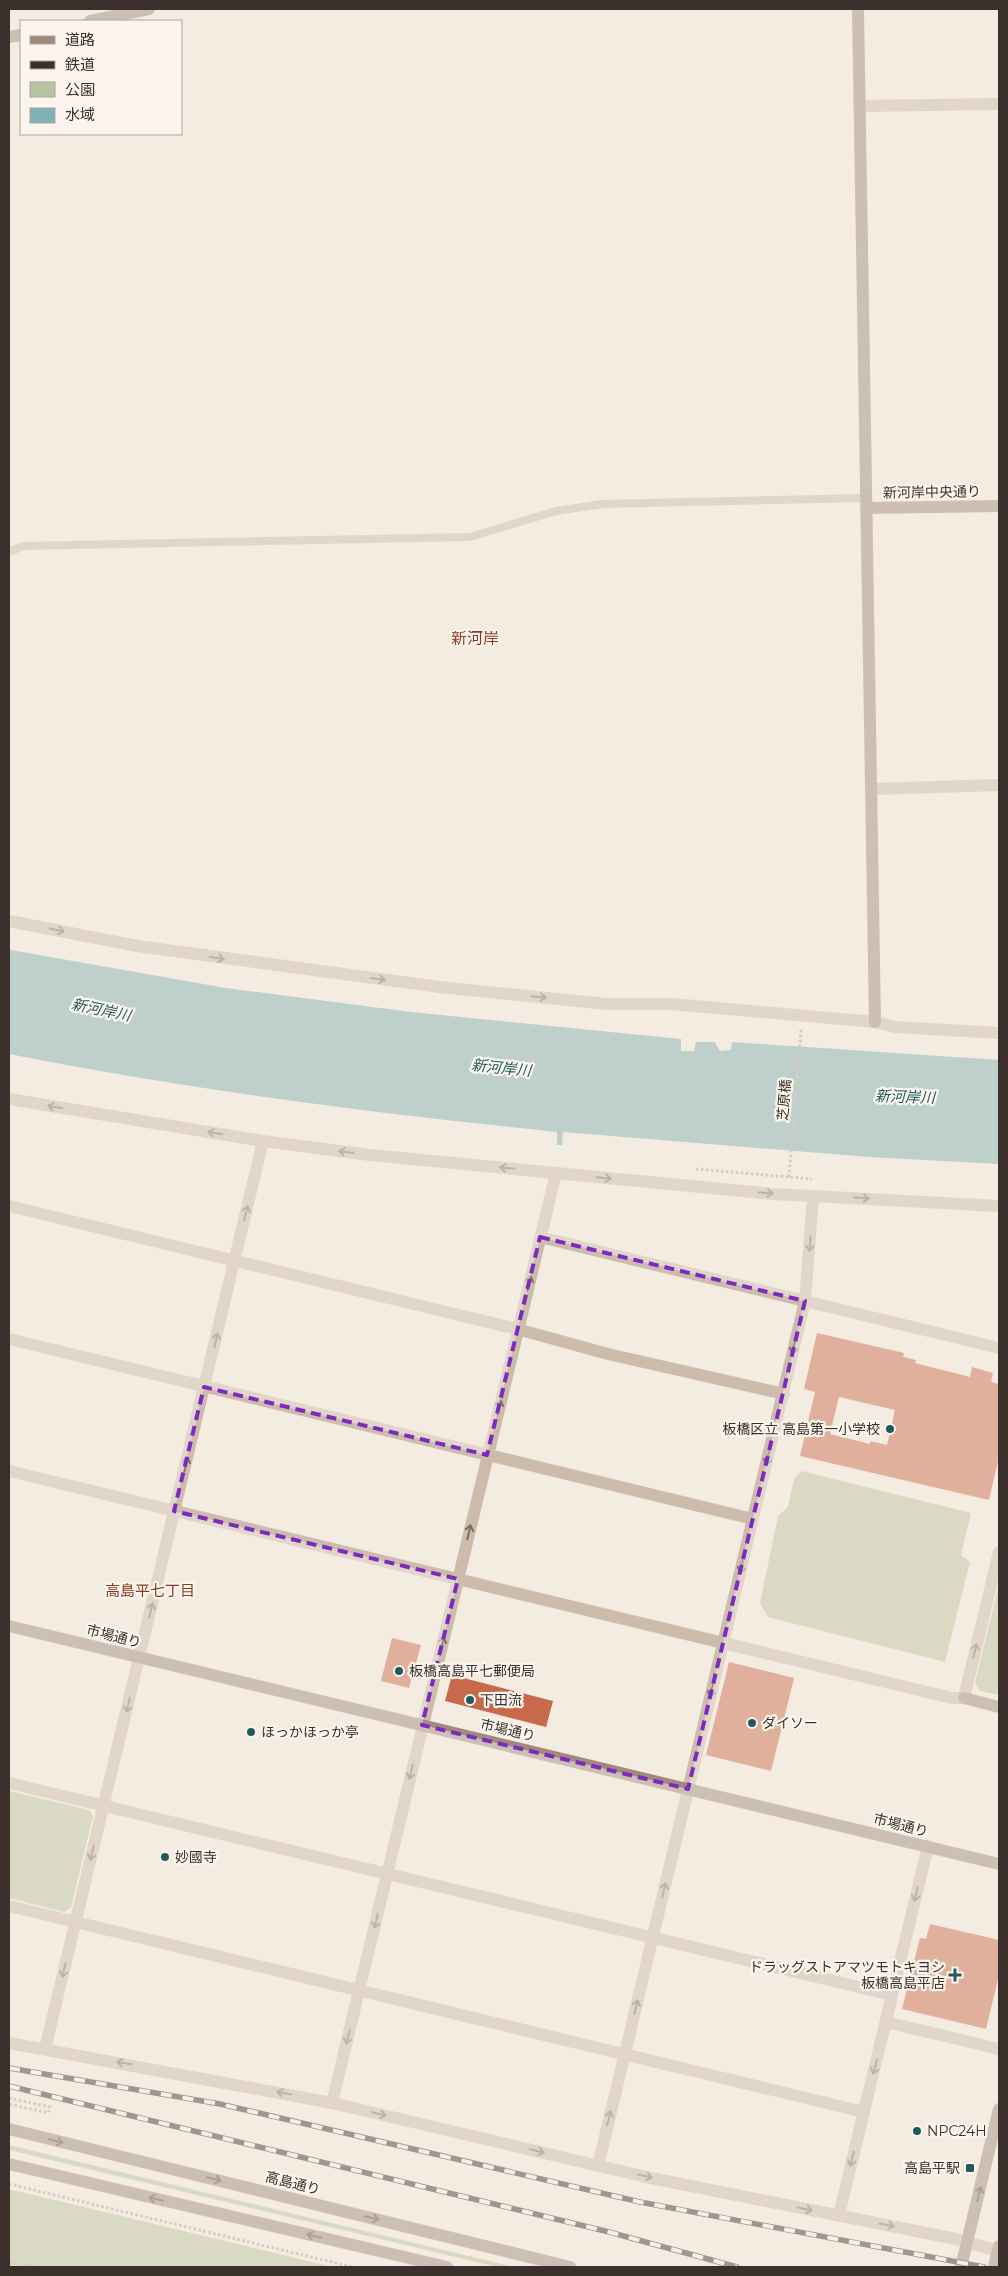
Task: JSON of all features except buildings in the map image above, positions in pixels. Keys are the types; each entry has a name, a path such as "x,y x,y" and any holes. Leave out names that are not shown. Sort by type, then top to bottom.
{"street":[{"path":"95,20 149,9"},
{"path":"858,9 875,1022"},
{"path":"860,106 999,104"},
{"name":"新河岸中央通り","path":"866,503 999,506"},
{"path":"872,789 999,785"},
{"path":"9,921 137,946 440,987 606,1004 672,1004 875,1022 894,1027 999,1033"},
{"path":"9,1099 263,1141 370,1155 774,1194 999,1206"},
{"path":"45,2049 263,1141"},
{"path":"332,2103 556,1173"},
{"path":"598,2166 805,1301 813,1196"},
{"path":"9,1206 518,1329 608,1354 784,1394"},
{"path":"540,1237 999,1348"},
{"path":"9,1339 754,1519"},
{"path":"9,1471 952,1698 964,1698 999,1706"},
{"path":"964,1698 999,1552"},
{"name":"市場通り","path":"9,1626 999,1864"},
{"path":"9,1783 892,1995"},
{"path":"839,2216 928,1846"},
{"path":"9,1906 864,2112"},
{"path":"886,2022 999,2049"},
{"path":"9,2043 332,2103 598,2166 999,2249 994,2267"},
{"path":"961,2267 999,2109"},
{"name":"高島通り","path":"9,2129 570,2267"},
{"path":"9,2164 447,2267"}],"lane":[{"path":"9,552 23,546 470,537 556,511 603,504 866,503"}],"path":[{"name":"芝原橋","path":"788,1176 801,1025"},
{"path":"694,1169 812,1179"},
{"path":"9,2098 50,2107 48,2113 9,2104"},
{"path":"9,2184 352,2267"},
{"path":"9,2262 38,2267"}],"highlighted area":[{"path":"540,1237 805,1301 688,1789 422,1725 458,1579 174,1511 204,1387 487,1455"}],"green space":[{"path":"802,1471 971,1513 961,1555 970,1562 945,1662 768,1617 760,1603 778,1516 788,1507 794,1479"},
{"path":"999,1584 999,1695 980,1691 975,1683"},
{"path":"9,1791 89,1810 93,1816 71,1907 64,1912 9,1898"},
{"path":"9,2145 514,2267 497,2267 9,2150"},
{"path":"9,2189 333,2267 9,2267"}],"water":[{"name":"新河岸川","path":"9,947 11,950 226,988 411,1012 681,1039 681,1051 694,1051 696,1042 715,1042 720,1051 731,1050 732,1042 999,1060 999,1164 869,1157 563,1132 562,1145 557,1145 557,1132 419,1117 282,1099 145,1079 9,1054"}],"railway":[{"path":"9,2068 220,2104 640,2202 984,2267"},
{"path":"9,2086 609,2232 737,2267"}],"place":[{"name":"板橋区立 高島第一小学校","path":"890,1429"},
{"name":"板橋高島平七郵便局","path":"399,1671"},
{"name":"下田流","path":"470,1700"},
{"name":"ダイソー","path":"752,1723"},
{"name":"ほっかほっか亭","path":"251,1732"},
{"name":"妙國寺","path":"165,1857"},
{"name":"ドラッグストアマツモトキヨシ 板橋高島平店","path":"955,1975"},
{"name":"NPC24H","path":"917,2131"},
{"name":"高島平駅","path":"970,2168"}],"district":[{"name":"新河岸","path":"475,638"},
{"name":"高島平七丁目","path":"150,1591"}]}
